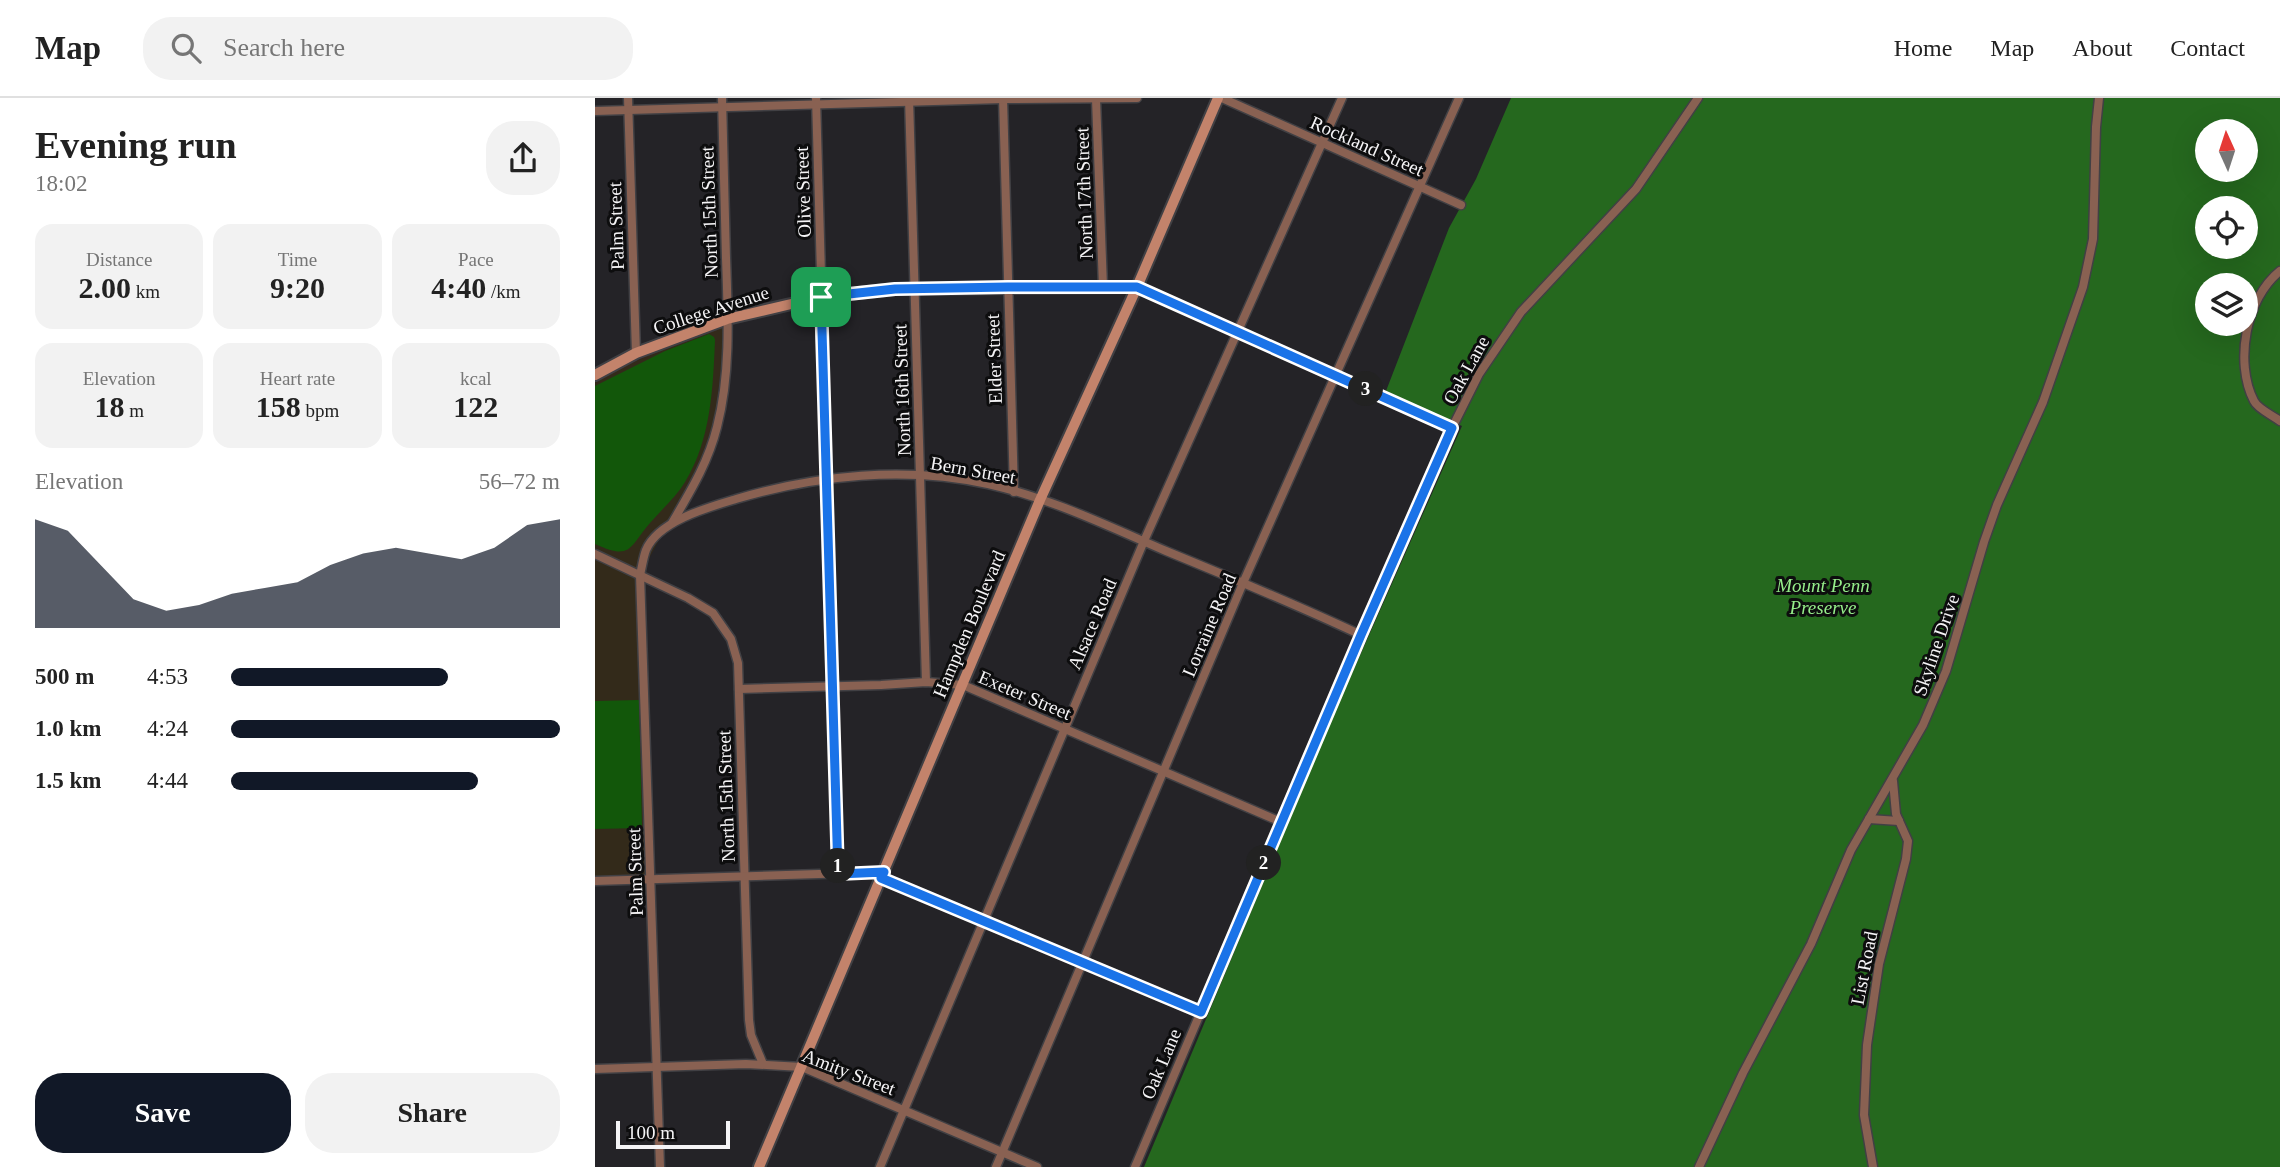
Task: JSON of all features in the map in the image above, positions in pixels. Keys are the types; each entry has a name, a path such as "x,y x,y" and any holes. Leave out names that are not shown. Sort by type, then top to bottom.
{"main road":[{"name":"Hampden Boulevard","path":"759,1167 1040,500 1220,98"},
{"name":"College Avenue","path":"595,375 636,353 727,319 821,297 895,289 1137,287"}],"street":[{"name":"Palm Street","path":"628,98 636,353"},
{"path":"595,111 722,102 1137,98"},
{"name":"Rockland Street","path":"1220,98 1461,205"},
{"name":"Alsace Road","path":"880,1167 1144,541 1342,98"},
{"name":"Lorraine Road","path":"996,1167 1243,583 1459,98"},
{"name":"Oak Lane","path":"1135,1167 1361,635 1452,428 1479,374 1509,328 1636,190 1698,98"},
{"name":"Skyline Drive","path":"1699,1167 1743,1073 1808,951 1843,866 1923,725 1946,671 1997,505 2043,402 2083,287 2093,239 2099,98"},
{"name":"Elder Street","path":"1003,99 1014,492"},
{"name":"North 17th Street","path":"1096,99 1103,287"},
{"name":"North 16th Street","path":"909,100 926,682"},
{"name":"Olive Street","path":"816,101 838,874"},
{"name":"North 15th Street","path":"672,523 697,482 717,427 725,385 727,319 722,102"},
{"path":"2280,271 2268,280 2249,315 2245,344 2247,377 2255,404 2280,421"},
{"path":"1137,287 1452,428"},
{"name":"Bern Street","path":"640,575 647,548 658,532 672,523 752,494 827,479 920,476 988,484 1060,506 1361,635"},
{"path":"595,554 640,575"},
{"name":"Palm Street","path":"640,575 660,1167"},
{"name":"North 15th Street","path":"640,575 713,613 728,632 735,649 739,689 749,1020 751,1035 763,1064"},
{"name":"Exeter Street","path":"739,689 926,682 963,685 1281,822"},
{"name":"List Road","path":"1873,1167 1864,1115 1865,1063 1879,964 1908,841 1896,814 1893,778"},
{"path":"1869,819 1899,821"},
{"path":"595,881 883,875 983,921 1201,1012"},
{"name":"Amity Street","path":"595,1069 763,1064 802,1067 1037,1167"}],"shaded area":[{"path":"727,319 712,443 640,575 651,880 595,881 595,380"}],"green space":[{"name":"Mount Penn Preserve","path":"1511,98 2280,98 2280,1167 1144,1167 1334,714 1462,426 1386,391 1449,228 1476,179"},
{"path":"709,334 715,340 709,413 694,466 673,498 629,549 616,551 595,544 595,386 665,351"},
{"path":"639,700 642,828 595,829 595,701"}],"route":[{"path":"1137,287 1452,428 1201,1012 881,878 884,872 838,874 821,297 895,289 1137,287"}]}
